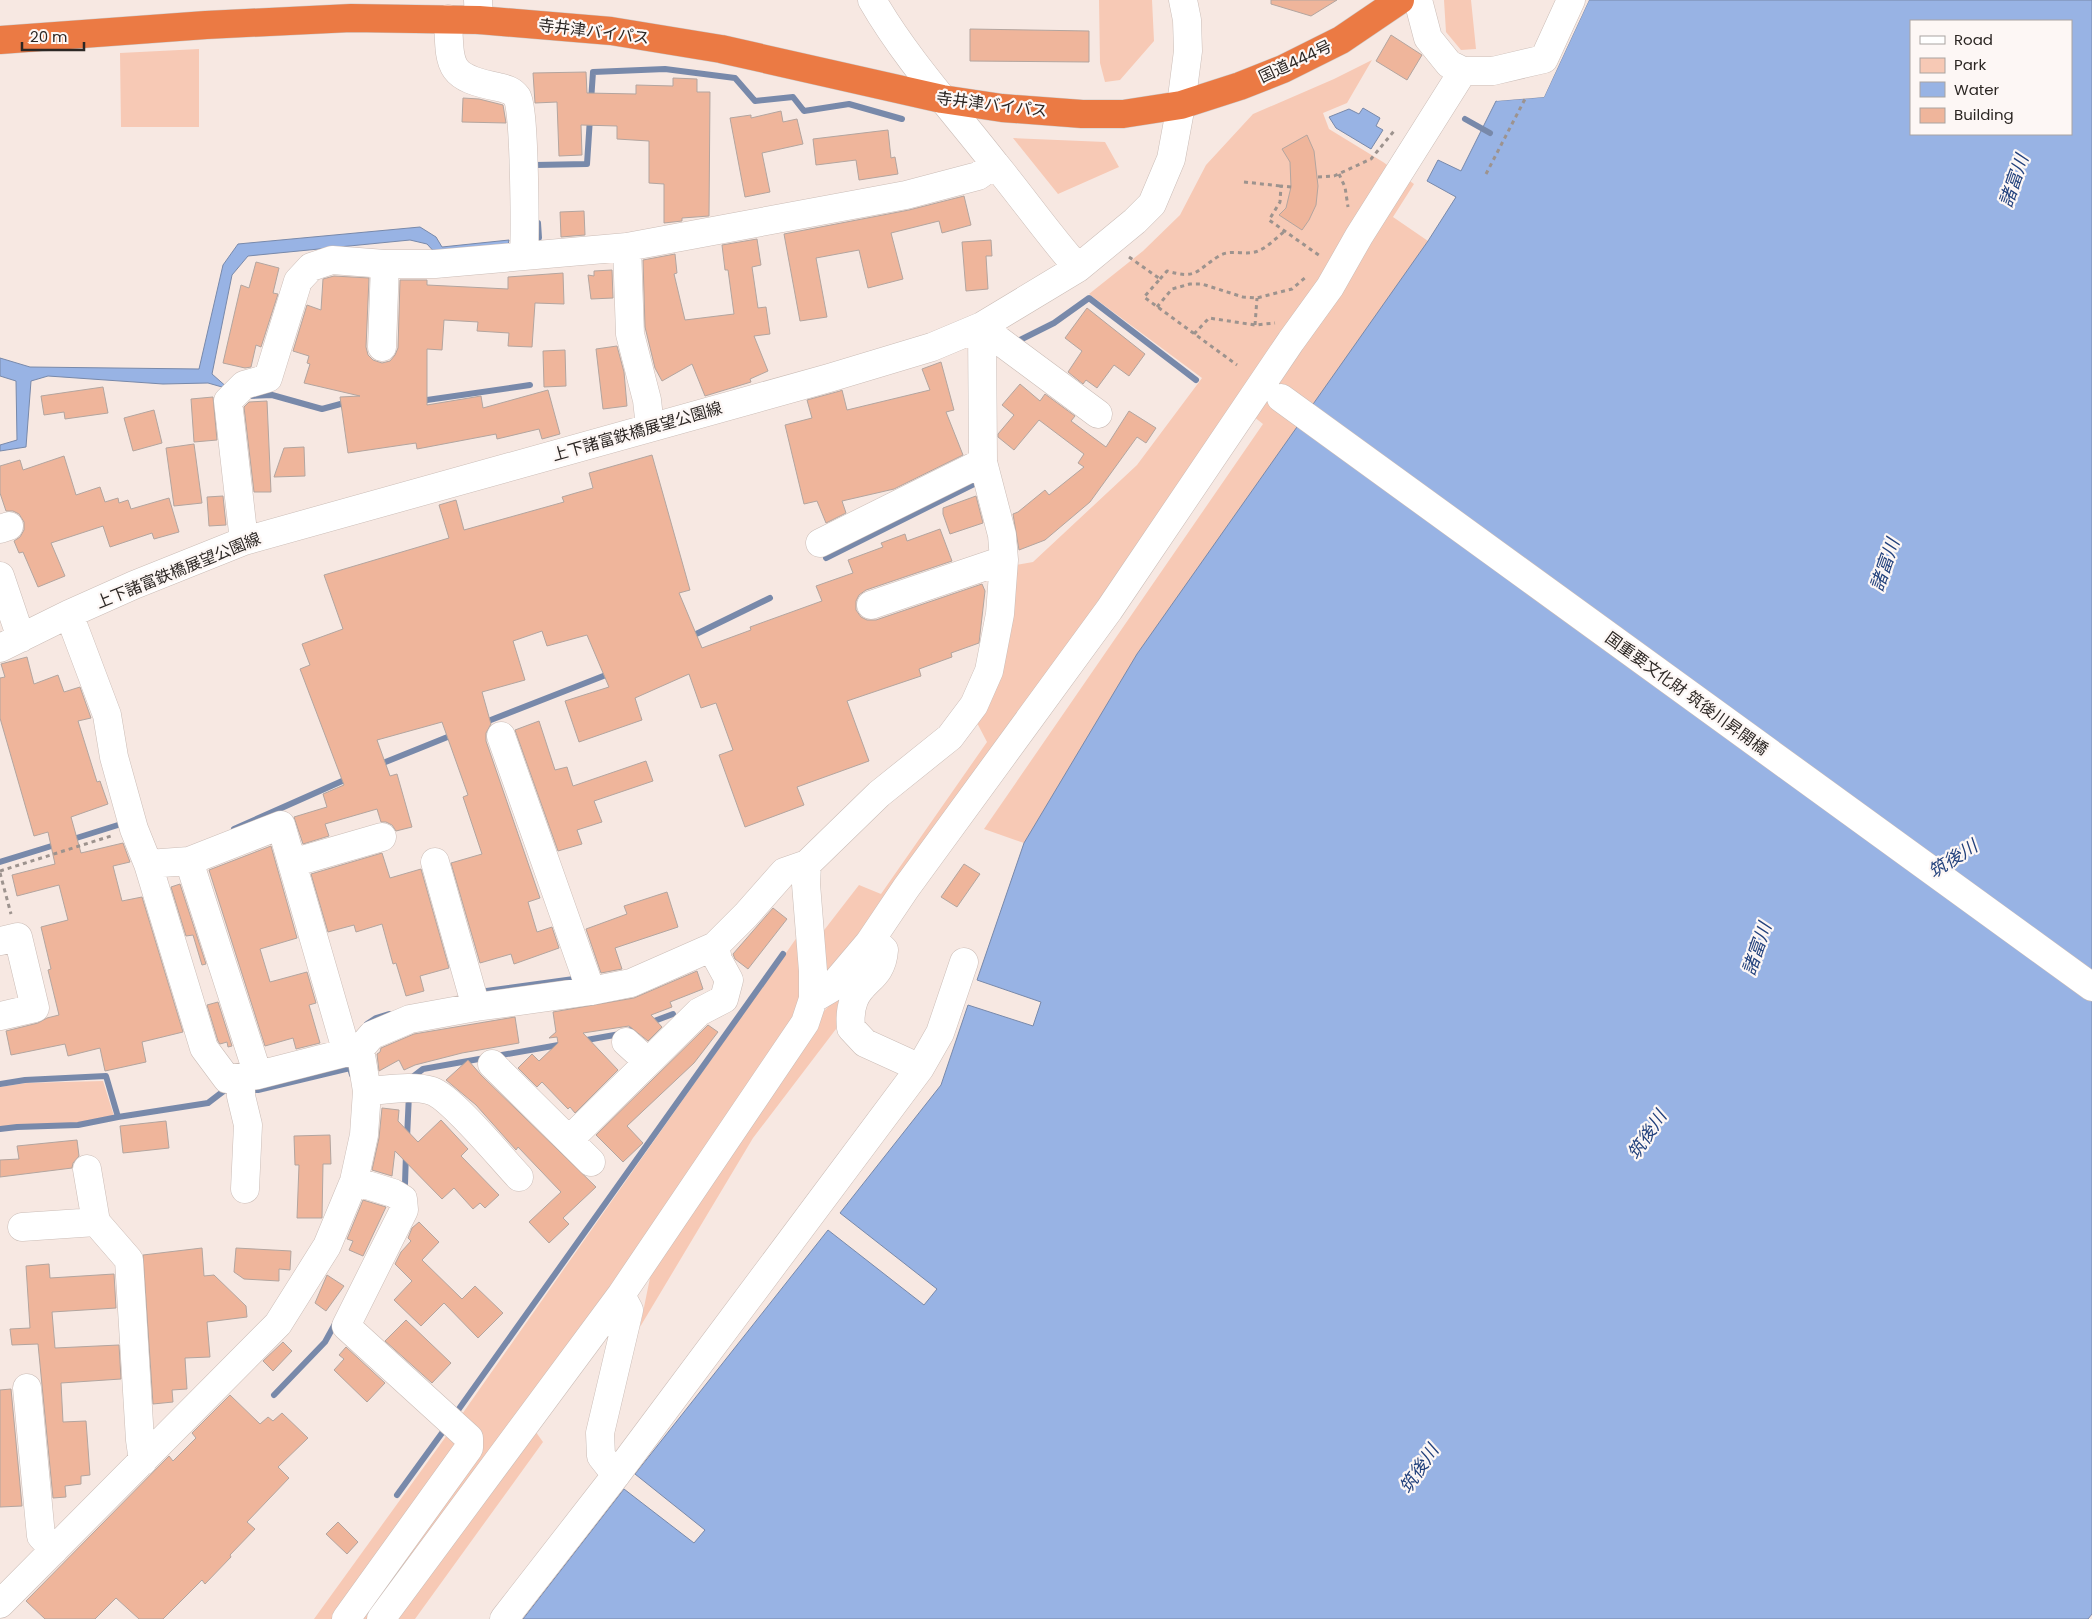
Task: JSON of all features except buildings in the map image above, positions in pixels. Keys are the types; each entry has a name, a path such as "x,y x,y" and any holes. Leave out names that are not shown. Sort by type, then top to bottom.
{"highway":[{"name":"国道444号","path":"1181,105 1240,86 1283,68 1341,40 1400,0"},
{"name":"寺井津バイパス","path":"0,40 216,24 351,18 448,19 478,10 721,49 942,99 1002,108 1082,114 1123,114 1181,105"}],"street":[{"path":"872,0 920,72 995,164 1054,241 1078,268"},
{"name":"上下諸富鉄橋展望公園線","path":"11,643 134,585 244,541 923,349 982,326 1078,268 1135,221 1152,204 1171,158 1181,105 1188,51 1187,20 1183,0"},
{"path":"1418,0 1428,38 1449,64 1463,71 1493,72 1544,59 1571,0"},
{"path":"448,19 452,64 459,74 473,82 510,90 519,98 522,124 524,256"},
{"path":"813,999 830,988 869,943 912,880 1109,610 1330,287 1359,236 1463,71"},
{"path":"244,541 228,401 244,385 268,378 298,281 311,267 332,260 386,264 435,264 627,246 906,195 978,176 995,164"},
{"path":"627,246 630,334 647,400 650,427"},
{"path":"382,347 386,264"},
{"path":"982,326 996,339 1098,414"},
{"path":"69,614 107,715 114,758 134,829 148,864 204,1048 227,1079 247,1083 353,1051 372,1035 410,1019 473,997 588,983 631,983 715,946 784,872 807,864 880,794 950,737 974,705 988,671 1000,614 1004,560 1002,535 983,462 982,326"},
{"name":"国重要文化財 筑後川昇開橋","path":"1281,398 2092,987"},
{"path":"820,543 983,462"},
{"path":"871,606 1004,560"},
{"path":"0,576 11,643"},
{"path":"501,736 588,983"},
{"path":"0,1604 48,1543 142,1450 278,1324 327,1246 354,1181 364,1134 367,1091 281,825 189,861 148,864"},
{"path":"292,863 382,837"},
{"path":"189,861 247,1083 248,1125 245,1189"},
{"path":"435,862 473,997"},
{"path":"380,1619 621,1295 805,1022 813,999 813,971 806,884 807,864"},
{"path":"0,1016 35,1008 9,939"},
{"path":"869,943 880,945 884,950 883,965 854,998 850,1013 851,1028 865,1043 920,1068"},
{"path":"569,1140 699,1012 724,999 729,980 718,960 715,946"},
{"path":"504,1619 616,1474 920,1068 940,1033 964,962"},
{"path":"626,1042 648,1062"},
{"path":"492,1064 591,1162"},
{"path":"367,1091 408,1089 432,1092 448,1102 519,1177"},
{"path":"87,1169 96,1222 129,1260 142,1450"},
{"path":"346,1619 469,1448 469,1438 346,1326 404,1210 398,1196 354,1181"},
{"path":"22,1227 96,1222"},
{"path":"616,1474 601,1456 600,1433 629,1310 621,1295"},
{"path":"27,1388 48,1543"}],"path":[{"path":"1486,174 1525,99"},
{"path":"1318,178 1339,174 1371,158 1394,131"},
{"path":"1339,174 1348,202 1348,212"},
{"path":"1244,182 1291,186"},
{"path":"1281,186 1280,202 1269,220 1325,259"},
{"path":"1237,365 1144,297 1167,271 1181,274 1202,270 1220,255 1234,251 1259,251 1285,231"},
{"path":"1129,257 1160,279"},
{"path":"1157,307 1172,290 1190,284 1202,284 1243,297 1257,298 1292,289 1312,271"},
{"path":"1255,325 1257,298"},
{"path":"1194,334 1209,318 1255,325 1280,322"},
{"path":"9,939 0,872 134,829"}],"green space":[{"path":"1099,0 1152,0 1154,41 1120,80 1105,82 1100,63"},
{"path":"1444,0 1471,0 1476,49 1461,50 1446,32"},
{"path":"199,49 199,127 121,127 120,53"},
{"path":"1372,60 1347,103 1323,113 1329,129 1383,162 1414,184 1393,217 1428,241 1158,707 977,980 1024,843 984,829 1263,424 1239,405 621,1273 367,1619 314,1619 460,1417 800,933 818,938 859,885 881,894 987,742 975,719 1010,566 1033,562 1137,465 1202,378 1089,294 1143,251 1180,215 1206,165 1253,114 1334,79"},
{"path":"1013,138 1105,142 1119,167 1058,194"},
{"path":"850,985 836,1029 753,1138 640,1327 653,1263 811,1024"},
{"path":"103,1081 114,1116 80,1123 0,1127 0,1087 26,1083"},
{"path":"533,1428 543,1442 415,1619 394,1619"}],"water":[{"path":"1589,0 2092,0 2092,1614 2088,1619 523,1619 624,1489 694,1543 705,1530 635,1474 828,1230 924,1305 937,1289 840,1213 941,1085 968,1005 1033,1026 1041,1002 977,980 1024,843 1137,654 1428,241 1456,197 1427,181 1438,160 1461,171 1496,101 1544,97"},
{"path":"1363,108 1380,118 1376,126 1383,130 1371,149 1336,128 1329,117 1349,109 1359,114"},
{"path":"420,227 436,237 442,247 509,240 507,249 438,256 427,244 410,240 248,256 232,275 212,374 229,389 208,383 163,384 48,376 31,381 26,447 0,451 0,445 17,440 16,381 0,376 0,358 30,367 199,369 223,265 238,244"}],"pier":[{"path":"1586,0 1589,0 1544,97 1496,101 1498,99 1542,95"}],"waterway":[{"path":"591,101 593,72 665,69 735,78 755,101 793,97 804,111 849,104 902,119"},
{"path":"535,170 535,165 587,164 590,118"},
{"path":"1465,119 1490,133"},
{"path":"530,240 539,238 538,223"},
{"path":"1020,340 1054,323 1089,298 1196,380"},
{"path":"420,401 530,385"},
{"path":"248,396 272,395 322,409 348,402"},
{"path":"826,558 976,483"},
{"path":"690,637 770,598"},
{"path":"483,723 611,673"},
{"path":"378,765 455,734"},
{"path":"234,829 349,778"},
{"path":"70,840 118,825"},
{"path":"0,862 58,844"},
{"path":"456,1413 783,954"},
{"path":"479,992 581,978"},
{"path":"367,1024 376,1018 389,1014"},
{"path":"649,1023 673,1014"},
{"path":"581,1041 620,1034 639,1027"},
{"path":"410,1079 423,1069 564,1044"},
{"path":"247,1090 258,1090 350,1068 352,1075"},
{"path":"0,1084 25,1080 106,1076 118,1117 208,1103 225,1090 230,1090"},
{"path":"407,1138 409,1094"},
{"path":"0,1129 78,1125 118,1117"},
{"path":"402,1190 405,1184 406,1153"},
{"path":"274,1395 325,1342 336,1322"},
{"path":"397,1495 442,1433"}],"water label":[{"name":"諸富川","path":"2014,181"},
{"name":"諸富川","path":"1885,565"},
{"name":"筑後川","path":"1953,859"},
{"name":"諸富川","path":"1757,949"},
{"name":"筑後川","path":"1647,1135"},
{"name":"筑後川","path":"1419,1469"}]}
